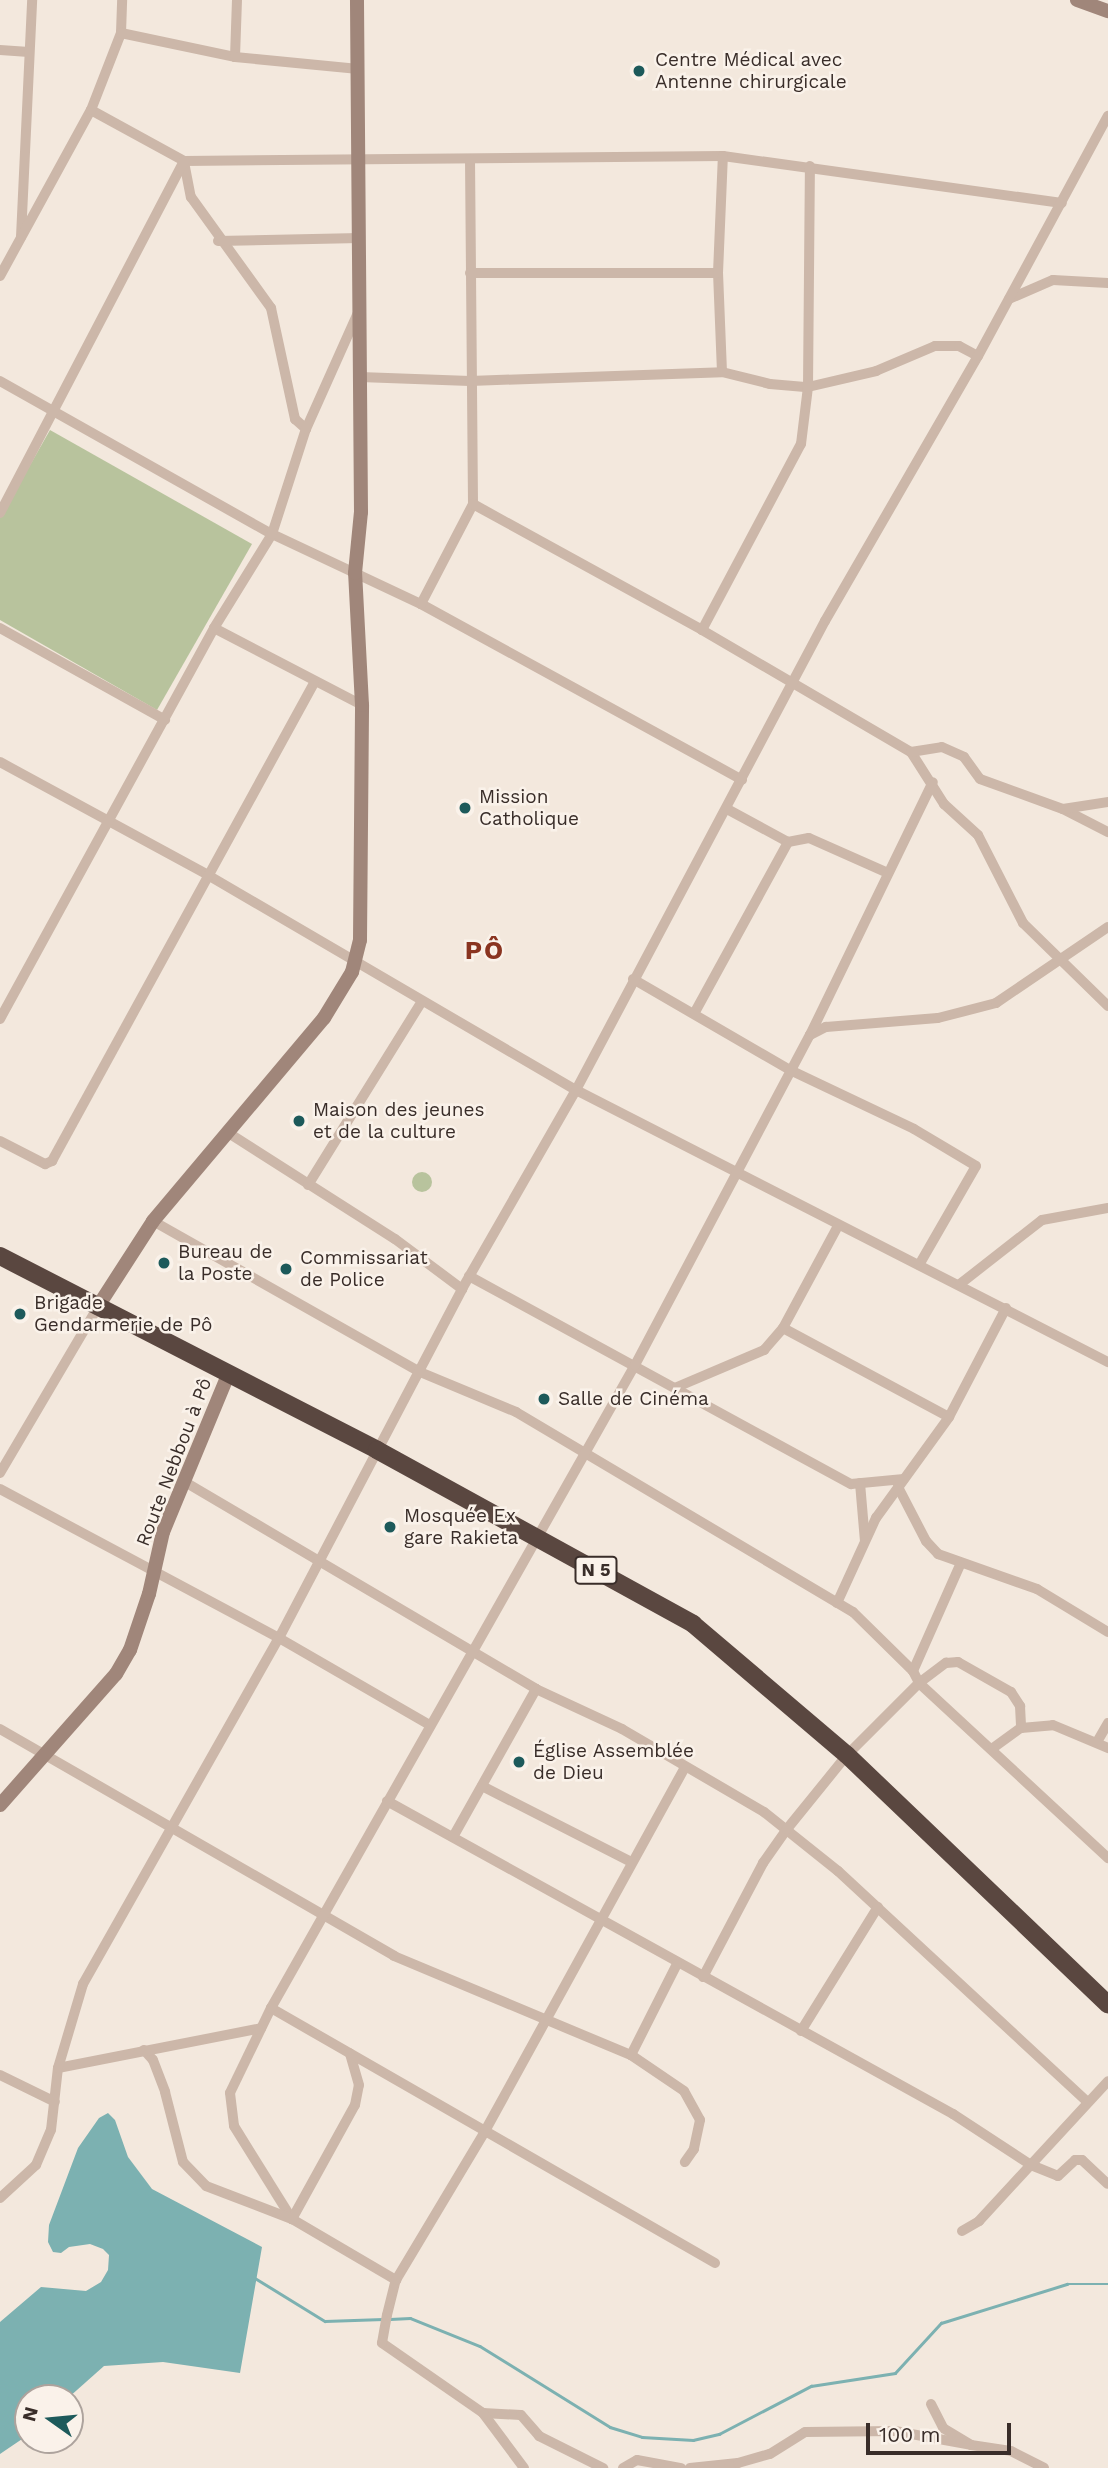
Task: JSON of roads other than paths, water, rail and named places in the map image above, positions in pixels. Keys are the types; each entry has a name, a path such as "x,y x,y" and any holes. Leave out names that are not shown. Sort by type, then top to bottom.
{"highway":[{"name":"N 5","path":"0,1256 377,1450 693,1624 847,1755 1108,2004"}],"main road":[{"path":"97,1308 153,1221 324,1018 341,993 354,963 363,905 362,705 355,573 361,512 357,0"},
{"path":"1077,0 1108,10"},
{"name":"Route Nebbou à Pô","path":"0,1804 116,1674 130,1650 163,1532 228,1375"}],"street":[{"path":"20,239 32,0"},
{"path":"0,276 91,110 121,33 122,0"},
{"path":"235,57 237,0"},
{"path":"121,33 235,57 358,69"},
{"path":"0,50 29,52"},
{"path":"91,110 184,161 723,156 1062,203"},
{"path":"0,2198 36,2165 51,2130 58,2068 83,1984 169,1825 279,1638 315,1562 420,1372 461,1289 576,1090 633,979 794,684 825,621 978,356 1108,116"},
{"path":"722,372 718,273 723,156"},
{"path":"421,604 473,504 470,159"},
{"path":"184,161 191,197 218,241 271,308 295,419 306,429"},
{"path":"0,513 56,412 184,161"},
{"path":"702,629 801,444 808,387 810,166"},
{"path":"218,241 360,238"},
{"path":"470,274 718,273"},
{"path":"1009,299 1054,280 1108,283"},
{"path":"1,1013 214,628 272,534 306,429 358,312"},
{"path":"360,377 470,381 722,372 770,384 808,387 876,371 934,346 959,346 978,356"},
{"path":"0,381 272,534 421,604 742,780"},
{"path":"473,504 702,629 911,752 933,782 944,804 978,835 1023,923 1108,1006"},
{"path":"0,628 164,720"},
{"path":"214,628 314,683 362,705"},
{"path":"0,1141 45,1164 52,1161 206,874 314,683"},
{"path":"911,752 942,747 964,757 979,779 1063,809 1108,832"},
{"path":"1,765 110,820 206,874 421,1003 576,1090 1108,1362"},
{"path":"292,2220 233,2126 230,2093 271,2008 428,1724 539,1539 635,1365 810,1035 933,782"},
{"path":"1063,809 1108,802"},
{"path":"727,809 788,842 809,838 888,873"},
{"path":"695,1012 788,842"},
{"path":"810,1035 826,1027 938,1018 996,1003 1108,927"},
{"path":"633,979 695,1012 790,1070 914,1129 976,1166 919,1265"},
{"path":"308,1185 421,1003"},
{"path":"227,1132 395,1240 461,1289"},
{"path":"960,1284 1042,1220 1108,1208"},
{"path":"153,1221 420,1372 516,1412 585,1456 853,1612 913,1671 919,1683 993,1748 1108,1858"},
{"path":"677,1387 764,1350 783,1328 838,1226"},
{"path":"469,1276 851,1484 901,1483"},
{"path":"0,1473 97,1308"},
{"path":"837,1603 876,1518 948,1418 1006,1308"},
{"path":"783,1328 948,1418"},
{"path":"185,1482 315,1562 536,1689 622,1729 787,1829 878,1907 1086,2101"},
{"path":"860,1483 866,1543"},
{"path":"901,1483 926,1541 938,1554 1037,1589 1108,1632"},
{"path":"0,1489 279,1638 428,1724"},
{"path":"913,1671 960,1564"},
{"path":"703,1977 763,1863 787,1829 847,1755 919,1683 946,1663 958,1662 1011,1692 1020,1706 1021,1728"},
{"path":"453,1837 536,1689"},
{"path":"1097,1742 1108,1723"},
{"path":"993,1748 1021,1728 1053,1725 1108,1748"},
{"path":"0,1729 324,1912 394,1956 631,2055 684,2091 700,2120 694,2149 685,2162"},
{"path":"519,2466 483,2413 382,2343 387,2315 396,2280 485,2131 685,1767"},
{"path":"482,1786 631,1862"},
{"path":"387,1801 677,1964 953,2114 1031,2165 1058,2176 1075,2160 1082,2160 1108,2184"},
{"path":"801,2031 878,1907"},
{"path":"631,2055 677,1964"},
{"path":"271,2008 715,2263"},
{"path":"58,2068 261,2028"},
{"path":"144,2050 153,2060 165,2092 183,2162 206,2186 292,2220 396,2280"},
{"path":"292,2220 355,2105 359,2085 350,2053"},
{"path":"0,2075 55,2102"},
{"path":"962,2231 979,2221 1086,2101 1108,2081"},
{"path":"931,2404 943,2428 971,2445"},
{"path":"483,2413 521,2415 539,2436 603,2468"},
{"path":"690,2468 738,2463 770,2454 805,2432 895,2431 1012,2451 1044,2468"},
{"path":"623,2468 638,2460 681,2468"}],"water":[{"path":"108,2113 115,2120 128,2157 152,2189 262,2247 240,2373 163,2362 104,2366 84,2384 14,2384 14,2444 0,2454 0,2322 41,2287 86,2291 101,2282 108,2270 109,2255 103,2249 90,2244 69,2247 61,2253 53,2252 48,2242 49,2225 78,2148 99,2118"}],"waterway":[{"path":"255,2278 325,2321 383,2319"},
{"path":"390,2319 410,2318 480,2346 610,2427 642,2437 693,2440 719,2434 811,2386 895,2373 941,2323 1067,2284 1108,2284"}],"place":[{"name":"Centre Médical avec Antenne chirurgicale","path":"639,71"},
{"name":"Mission Catholique","path":"465,808"},
{"name":"Maison des jeunes et de la culture","path":"299,1121"},
{"name":"Bureau de la Poste","path":"164,1263"},
{"name":"Commissariat de Police","path":"286,1269"},
{"name":"Brigade Gendarmerie de Pô","path":"20,1314"},
{"name":"Salle de Cinéma","path":"544,1399"},
{"name":"Mosquée Ex gare Rakieta","path":"390,1527"},
{"name":"Église Assemblée de Dieu","path":"519,1762"}],"district":[{"name":"PÔ","path":"485,951"}]}
